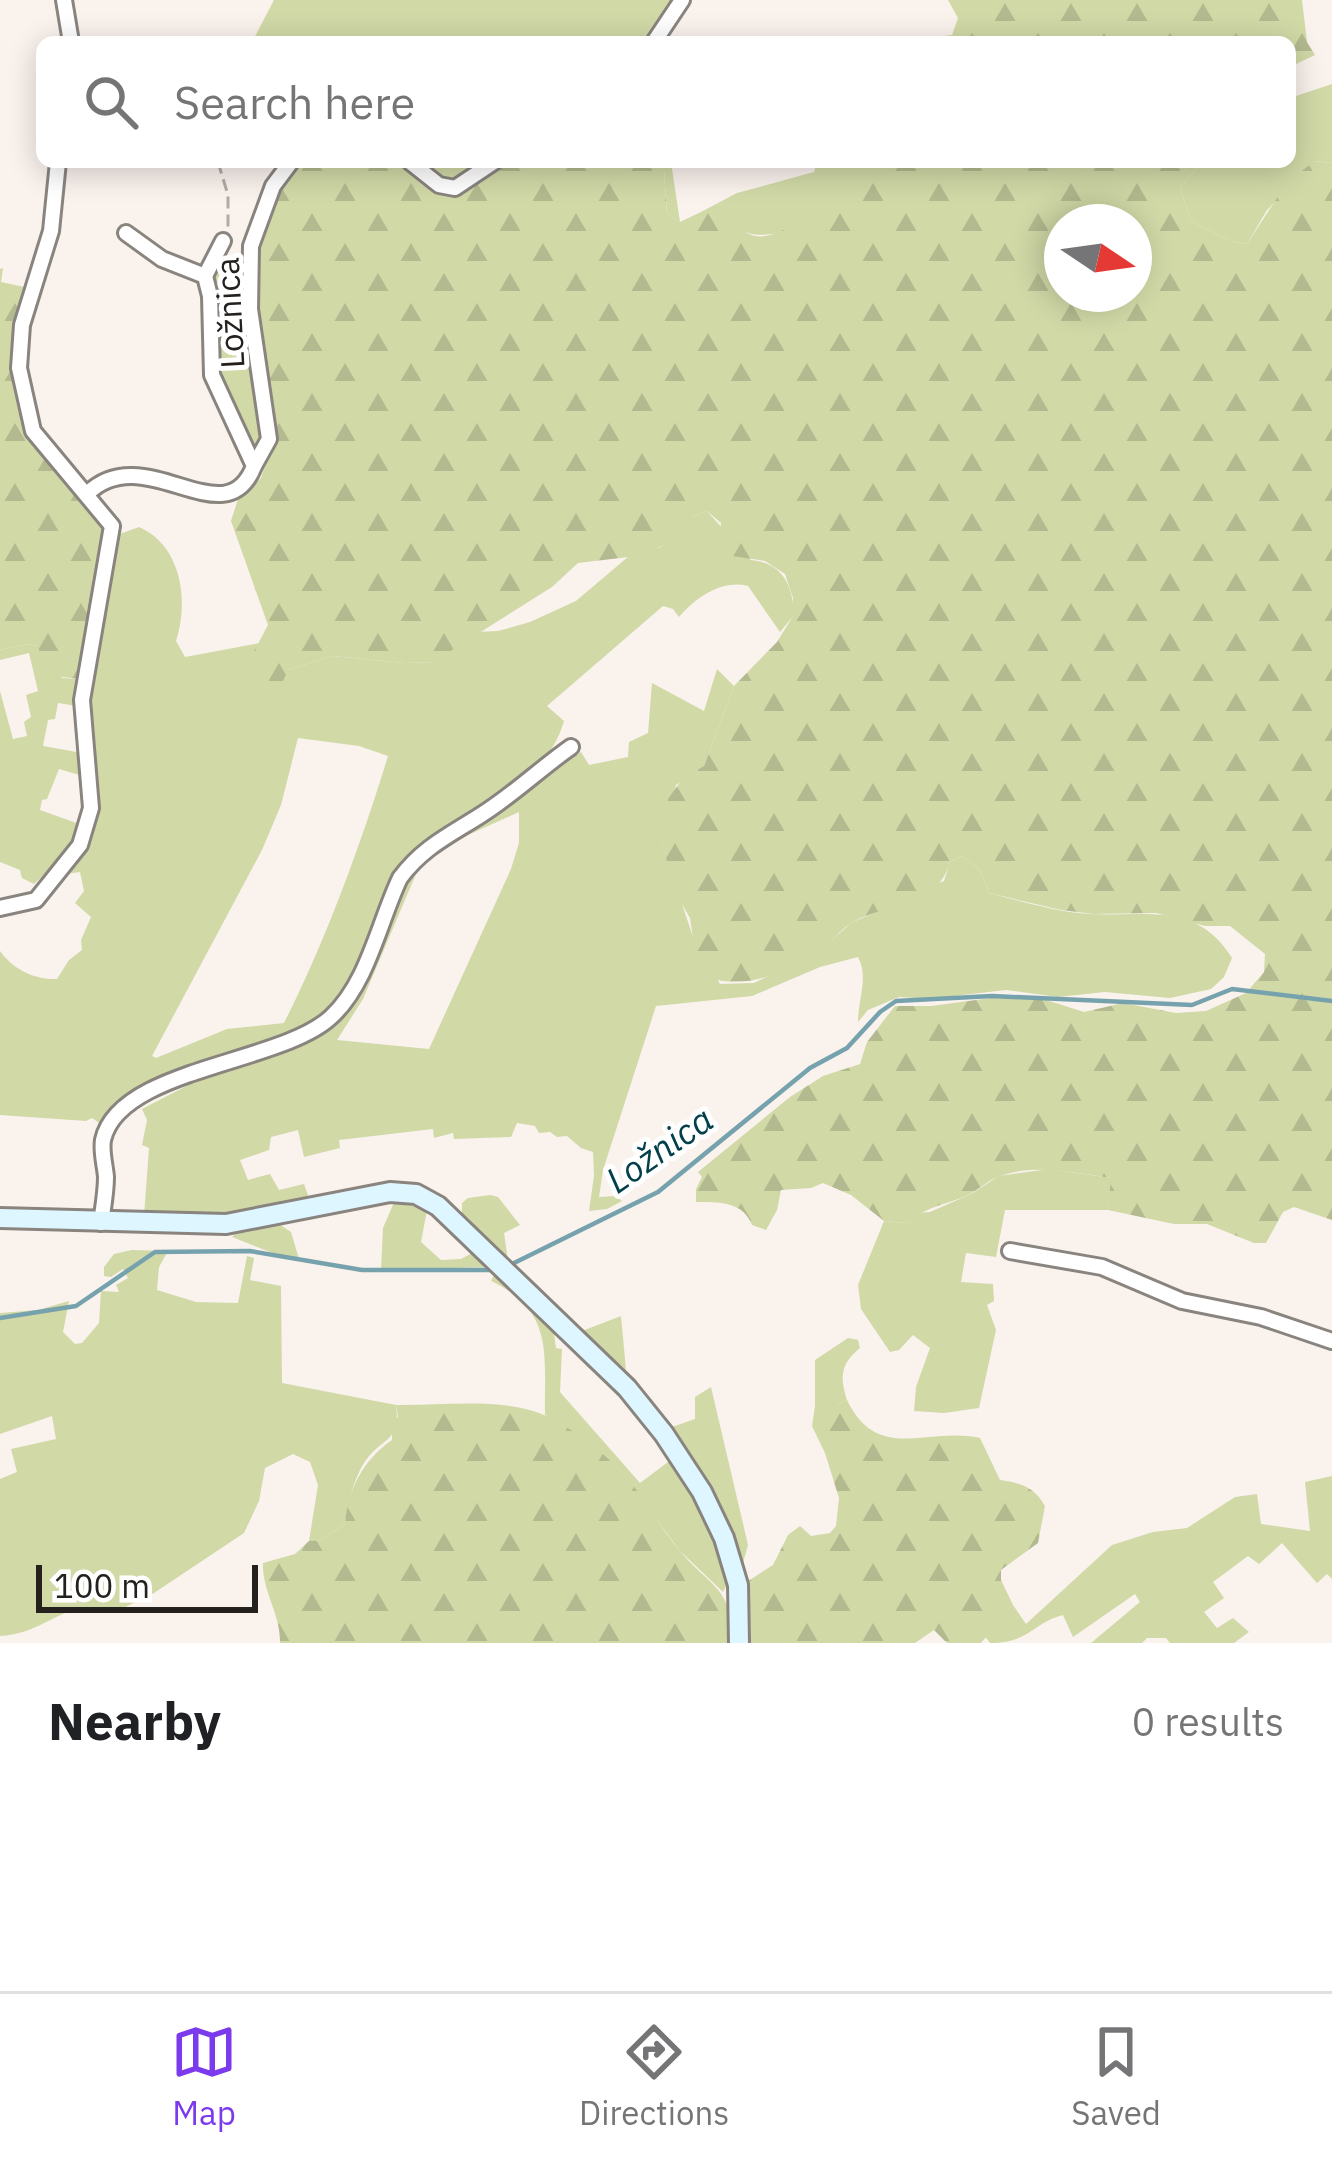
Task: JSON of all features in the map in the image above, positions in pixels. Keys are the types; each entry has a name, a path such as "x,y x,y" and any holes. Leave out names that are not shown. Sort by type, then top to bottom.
{"street":[{"path":"64,0 69,36"},
{"path":"658,36 682,0"},
{"path":"0,908 36,900 80,845 91,808 82,700 112,526 33,431 19,368 22,325 51,231 57,168"},
{"name":"Ložnica","path":"254,466 269,439 250,309 250,246 273,186 286,168"},
{"path":"418,168 439,185 454,188 485,168"},
{"name":"Ložnica","path":"126,233 162,259 205,276 212,375 254,466"},
{"path":"205,276 223,242"},
{"path":"88,494 102,480 130,473 222,494 242,484 254,466"},
{"path":"101,1222 106,1175 102,1144 121,1108 188,1076 314,1031 343,1004 412,861 572,747"},
{"path":"0,1218 226,1223 390,1192 416,1194 475,1238 627,1388 664,1434 702,1492 724,1538 738,1585 739,1643"},
{"path":"1010,1251 1102,1267 1182,1301 1261,1317 1332,1342"}],"path":[{"path":"220,168 228,195 228,230 223,242"}],"green space":[{"path":"274,0 671,0 649,36 255,36"},
{"path":"948,0 1302,0 1307,42 1315,55 1296,64 1296,36 944,36 952,35 958,18"},
{"path":"1332,84 1332,163 1315,161 1267,210 1247,244 1191,221 1180,188 1197,168 1296,168 1296,96"},
{"path":"1315,161 1332,163 1332,1220 1294,1207 1283,1212 1266,1243 1254,1243 1207,1224 1174,1224 1108,1210 1111,1178 1040,1170 998,1177 907,1223 884,1221 851,1195 823,1183 781,1190 766,1230 752,1225 736,1207 696,1202 702,1177 698,1172 790,1097 823,1076 860,1064 867,1042 895,1006 1006,996 1040,998 1084,1012 1123,1003 1176,1013 1206,1011 1246,993 1264,972 1265,954 1230,926 1205,926 1156,913 1061,910 989,893 980,870 962,856 950,862 943,878 922,897 865,916 822,949 777,973 730,982 698,973 690,918 677,896 662,844 668,799 683,778 704,766 734,686 777,642 793,616 785,574 765,561 732,556 720,542 721,523 707,511 692,517 685,537 637,556 578,563 552,587 433,662 332,656 288,670 280,688 263,684 252,655 268,625 231,521 238,499 261,478 276,432 253,281 278,187 296,168 409,168 428,185 453,196 493,168 662,168 667,214 680,222 701,212 743,212 742,229 762,236 837,210 850,195 855,173 862,168 1197,168 1180,188 1191,221 1247,244 1288,181"},
{"path":"424,168 477,168 458,180"},
{"path":"672,168 680,222 667,214 664,170"},
{"path":"815,168 868,168 844,205 790,231 750,233 741,229 743,213 701,212 737,193"},
{"path":"0,269 1,282 29,288 20,401 110,529 80,679 45,675 38,646 0,650"},
{"path":"216,271 244,275 241,284 264,430 263,445 256,450 217,371"},
{"path":"707,511 751,560 771,566 784,578 794,615 780,632 748,586 728,585 710,592 679,617 663,606 547,706 564,721 535,769 442,829 402,863 380,903 347,987 313,1027 130,1096 113,1106 105,1127 92,1118 0,1115 0,951 25,972 57,979 82,950 91,917 75,903 84,891 80,872 58,875 87,842 88,692 117,535 139,527 165,547 173,561 182,609 176,641 185,657 260,643 252,656 288,670 332,656 433,662 474,632 530,622 576,601 629,556 661,547 692,517","holes":["298,738 359,746 388,756 342,891 284,1023 227,1029 152,1056 262,850 281,805"]},
{"path":"38,646 62,678 80,679 77,706 58,703 55,719 48,720 43,746 82,753 86,777 59,769 47,799 42,800 40,810 82,825 79,840 34,884 22,878 20,870 0,862 0,691 13,739 27,736 24,722 31,717 26,695 38,691 29,653 0,660 0,650"},
{"path":"717,669 734,686 704,766 676,785 662,844 693,937 720,984 754,983 822,949 851,923 944,881 950,862 962,856 980,870 989,893 1077,913 1169,916 1203,927 1232,958 1224,977 1211,989 1170,998 1105,992 1058,997 1006,990 928,999 899,997 868,1010 858,1022 863,981 858,957 820,967 752,996 656,1006 603,1170 599,1197 616,1196 622,1201 607,1209 589,1211 593,1152 567,1136 539,1133 535,1126 517,1123 511,1137 454,1139 453,1133 434,1138 433,1129 339,1140 340,1148 304,1157 298,1130 271,1137 269,1150 240,1160 248,1180 270,1174 279,1190 304,1184 309,1198 234,1215 144,1216 149,1148 142,1145 147,1120 142,1109 196,1081 320,1036 417,860 424,856 363,999 337,1040 429,1049 511,869 519,843 519,812 426,854 581,752 589,765 628,757 629,742 648,733 652,683 704,711"},
{"path":"1049,1169 1112,1178 1108,1210 1005,1210 996,1257 966,1253 961,1282 993,1284 994,1301 987,1305 996,1330 979,1408 914,1411 916,1387 930,1348 913,1335 899,1350 890,1352 861,1309 858,1285 884,1221 907,1223 917,1213 971,1194 999,1176"},
{"path":"498,1197 520,1225 504,1233 508,1260 462,1214 462,1203 468,1198"},
{"path":"395,1200 427,1210 421,1242 441,1260 461,1259 476,1251 492,1267 381,1270 383,1228"},
{"path":"276,1222 291,1232 299,1259 232,1237 240,1229"},
{"path":"168,1251 159,1267 157,1290 196,1302 238,1303 247,1256 254,1258 250,1280 281,1286 282,1383 396,1405 396,1426 362,1466 345,1524 321,1540 309,1541 318,1485 310,1462 293,1454 265,1468 259,1501 244,1533 154,1593 113,1613 82,1609 0,1636 0,1479 17,1472 11,1449 56,1439 52,1416 0,1434 0,1313 69,1301 63,1332 75,1344 82,1343 99,1323 101,1291 119,1292 116,1285 128,1278 123,1269 104,1276 104,1267 114,1254"},
{"path":"496,1271 553,1326 556,1348 562,1349 560,1392 640,1483 672,1459 714,1534 728,1582 723,1592 680,1551 619,1469 545,1415 542,1337 526,1306 491,1281"},
{"path":"621,1316 626,1370 582,1331"},
{"path":"848,1338 858,1340 860,1348 843,1371 847,1400 836,1406 815,1406 815,1360"},
{"path":"711,1387 748,1545 743,1563 726,1520 669,1428 695,1419 695,1397"},
{"path":"847,1400 859,1420 889,1437 980,1438 1000,1480 1026,1487 1045,1506 1038,1543 1001,1570 1013,1605 981,1643 947,1643 934,1630 915,1643 746,1643 742,1585 773,1565 788,1535 800,1526 811,1536 830,1533 836,1526 839,1498 812,1426 815,1406 836,1406"},
{"path":"396,1405 527,1409 584,1439 628,1479 680,1551 718,1590 729,1610 733,1643 280,1643 263,1563 295,1554 309,1541 321,1540 345,1524 359,1476 392,1440"},
{"path":"1332,1476 1332,1579 1327,1574 1317,1583 1282,1543 1259,1564 1248,1556 1213,1582 1224,1598 1204,1612 1217,1628 1233,1618 1249,1632 1234,1643 1170,1643 1166,1638 1147,1638 1142,1643 1091,1643 1140,1602 1135,1594 1073,1637 1063,1615 1014,1640 990,1643 984,1635 1013,1605 1026,1624 1112,1545 1153,1532 1187,1528 1235,1497 1257,1494 1261,1524 1310,1531 1305,1482"}],"waterway":[{"name":"Ložnica","path":"510,1265 658,1192 810,1068 847,1048 896,1001 992,996 1192,1005 1232,989 1332,1001"},
{"name":"Ložnica","path":"0,1318 76,1306 155,1252 250,1251 362,1270 493,1270"}]}
